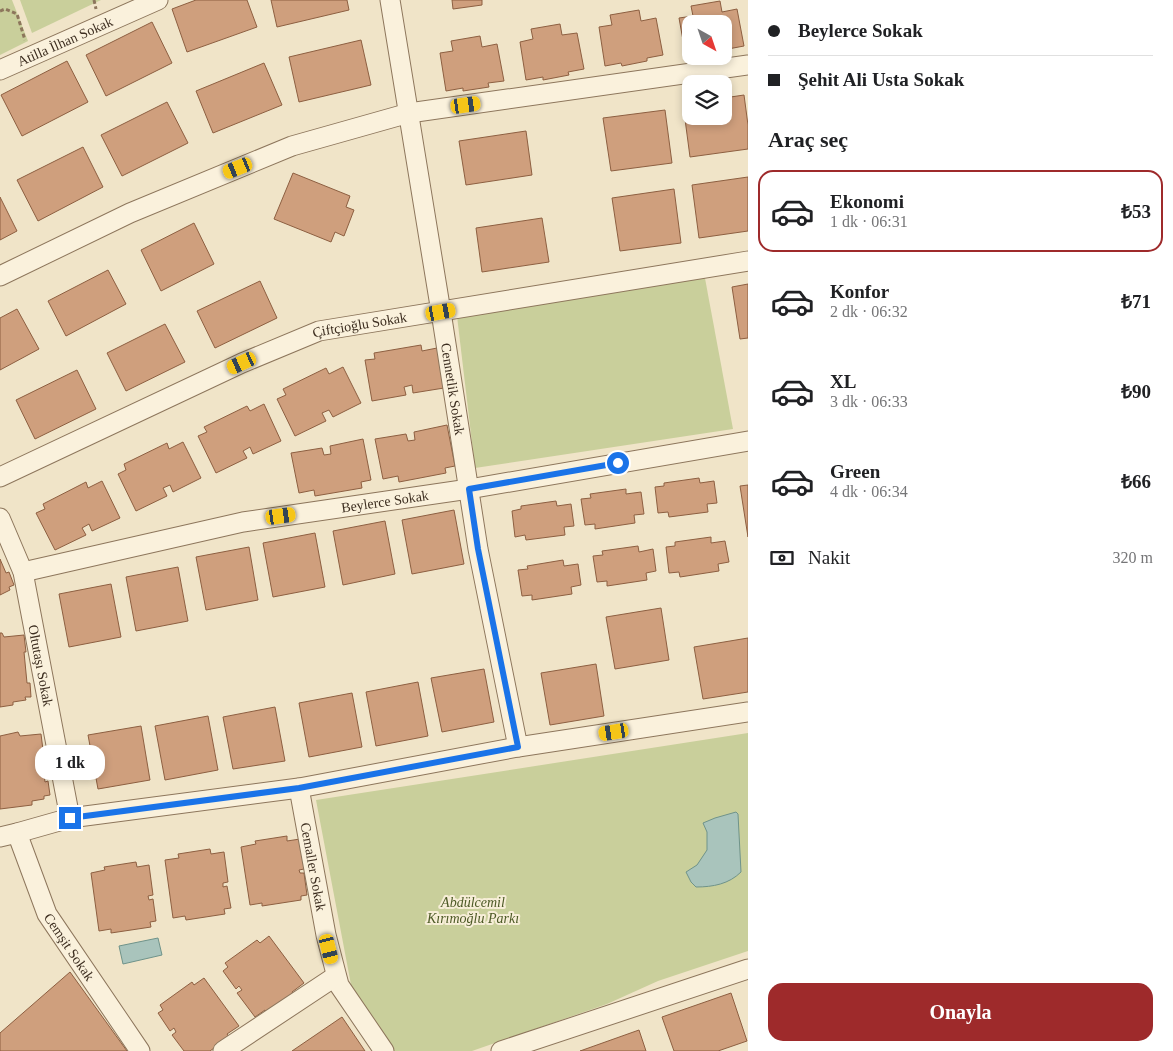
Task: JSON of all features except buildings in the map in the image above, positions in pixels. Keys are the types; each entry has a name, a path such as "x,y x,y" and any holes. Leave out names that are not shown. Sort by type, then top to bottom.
{"street":[{"name":"Atilla İlhan Sokak","path":"0,70 158,0"},
{"name":"Cennetlik Sokak","path":"390,0 478,549 518,747"},
{"path":"0,276 130,213 292,146 409,113 748,65"},
{"name":"Çiftçioğlu Sokak","path":"0,477 242,363 319,331 748,260"},
{"name":"Beylerce Sokak","path":"23,572 243,522 469,489 748,441"},
{"name":"Oltutaşı Sokak","path":"0,518 23,572 70,818"},
{"path":"8,835 70,818 299,788 518,747 748,712"},
{"name":"Cemaller Sokak","path":"299,788 326,935 336,976 339,985 384,1051"},
{"name":"Cemşit Sokak","path":"8,835 47,914 140,1051"},
{"path":"501,1051 748,968"},
{"path":"223,1051 336,976"}],"path":[{"path":"0,11 5,9 17,14 25,40 17,44"}],"green space":[{"path":"0,0 12,0 28,41 0,55"},
{"path":"20,0 101,0 32,33"},
{"path":"704,273 733,429 475,468 457,316"},
{"name":"Abdülcemil Kırımoğlu Parkı","path":"748,733 748,951 658,981 607,1004 472,1051 388,1051 352,990 316,800"}],"water":[{"path":"736,812 738,814 741,872 720,884 696,887 686,872 697,865 707,850 707,832 703,823"},
{"path":"158,938 162,955 123,964 119,946"}],"route":[{"path":"70,818 299,788 518,747 478,549 469,489 618,463"}]}
